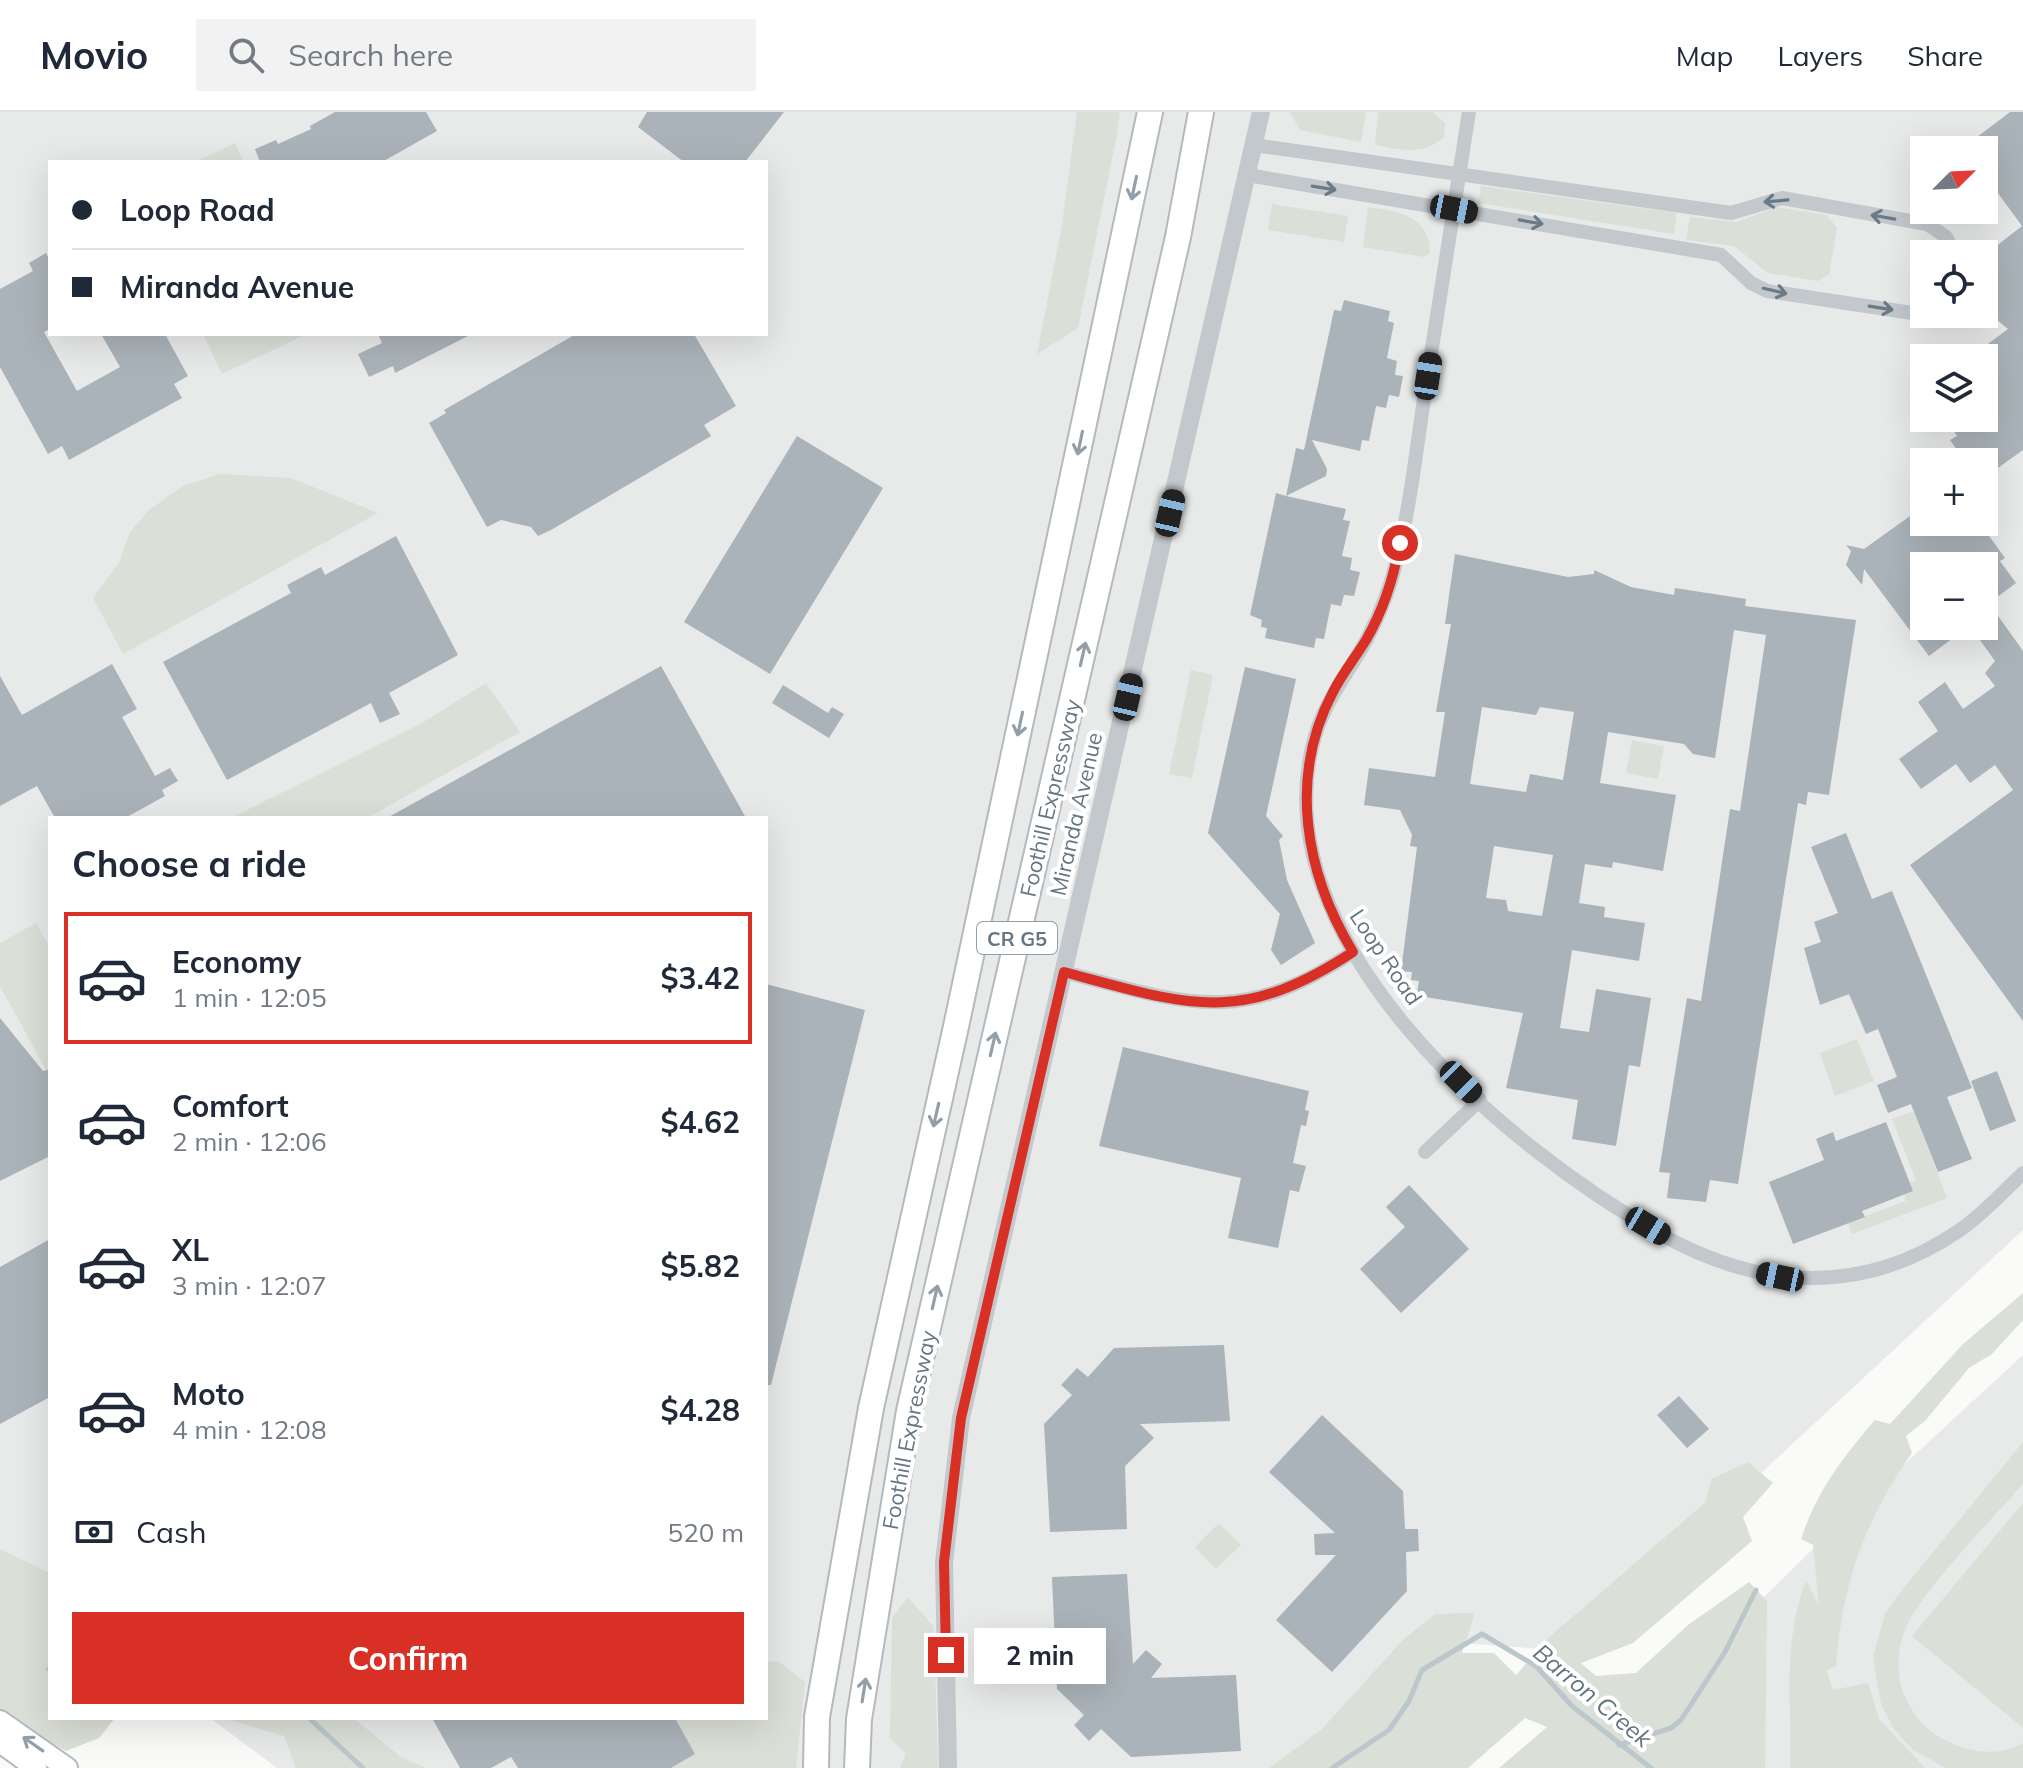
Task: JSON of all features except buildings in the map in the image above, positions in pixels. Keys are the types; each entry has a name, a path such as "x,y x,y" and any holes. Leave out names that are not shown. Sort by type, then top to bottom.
{"highway":[{"name":"Foothill Expressway","path":"816,1768 817,1717 871,1408 957,1022 1150,112"},
{"name":"Foothill Expressway","path":"857,1768 859,1719 909,1411 1178,237 1201,112"}],"main road":[{"path":"0,1721 66,1768"},
{"path":"0,1742 36,1768"}],"street":[{"name":"Miranda Avenue","path":"948,1768 944,1562 961,1418 1261,112"},
{"name":"Loop Road","path":"1469,112 1397,562 1367,638 1332,692 1315,737 1306,790 1315,871 1333,919 1400,1018 1480,1100 1541,1154 1664,1236 1723,1263 1780,1277 1833,1279 1900,1262 1963,1228 2023,1173"},
{"path":"1254,145 1731,213 1782,198 1927,224 1947,240"},
{"path":"1247,175 1721,255 1739,267 1751,283 1767,291 1910,313"},
{"path":"1064,972 1197,1004 1233,1003 1269,996 1309,981 1353,952"},
{"path":"1425,1152 1480,1100"}],"shaded area":[{"path":"0,112 2023,112 2023,1230 1733,1499 1556,1650 1434,1641 1292,1768 277,1768 213,1720 768,1720 768,816 48,816 48,1602 0,1575"},
{"path":"1077,112 1120,112 1117,134 1078,328 1037,354 1062,225"},
{"path":"1290,112 1366,112 1361,142 1300,130"},
{"path":"1378,112 1433,112 1445,123 1444,137 1420,149 1403,150 1375,145"},
{"path":"235,143 243,160 199,160"},
{"path":"1481,186 1677,213 1674,234 1478,203"},
{"path":"1272,204 1348,216 1344,242 1268,230"},
{"path":"1368,207 1401,214 1418,223 1428,240 1430,253 1424,257 1363,247"},
{"path":"1777,207 1827,215 1837,228 1829,274 1818,281 1768,273 1734,246 1686,240 1690,217 1737,222"},
{"path":"204,336 303,336 222,374"},
{"path":"220,474 291,478 378,513 123,654 93,598 119,563 130,532 149,510 183,486"},
{"path":"1191,670 1213,675 1192,778 1169,774"},
{"path":"486,683 520,732 371,816 235,816 422,723"},
{"path":"1632,740 1664,746 1658,779 1626,773"},
{"path":"36,923 48,944 48,1073 0,986 0,943"},
{"path":"1857,1039 1874,1081 1835,1096 1820,1053"},
{"path":"1914,1111 1947,1198 1852,1234 1848,1223 1906,1201 1904,1194 1910,1183 1916,1180 1892,1119"},
{"path":"2023,1293 2023,1320 1992,1354 1969,1368 1925,1421 1906,1436 1912,1453 1869,1528 1850,1579 1836,1666 1827,1670 1825,1666 1833,1690 1868,1683 1879,1719 1925,1768 1790,1768 1791,1651 1806,1580 1819,1606 1813,1545 1801,1539 1815,1505 1842,1461 1875,1420 1890,1424 1963,1344"},
{"path":"2023,1355 2023,1768 1590,1768 1820,1542"},
{"path":"2023,1442 2023,1484 1924,1598 1904,1632 1898,1668 1908,1703 1918,1719 1931,1731 1971,1750 2002,1751 2023,1743 2023,1768 1946,1768 1912,1749 1894,1729 1881,1704 1873,1657 1885,1614 1898,1595"},
{"path":"1748,1462 1773,1483 1743,1517 1752,1541 1633,1643 1581,1663 1596,1676 1636,1673 1688,1625 1749,1582 1767,1601 1765,1768 1499,1768 1547,1727 1525,1718 1468,1768 1269,1768 1321,1730 1403,1640 1435,1614 1475,1613 1462,1653 1494,1653 1516,1675 1548,1638 1706,1502 1711,1479"},
{"path":"2023,1503 2023,1728 1912,1636"},
{"path":"1219,1523 1241,1545 1216,1569 1195,1547"},
{"path":"0,1549 48,1572 48,1720 113,1720 99,1738 66,1751 0,1714"},
{"path":"908,1597 934,1627 938,1768 900,1768 906,1754 890,1738 892,1618"},
{"path":"778,1661 805,1682 796,1768 671,1768 695,1754 676,1720 768,1720 768,1662"},
{"path":"229,1720 355,1720 401,1757 426,1768 296,1768 284,1736"}],"waterway":[{"path":"1619,1745 1671,1728 1681,1720 1725,1652 1756,1590"},
{"name":"Barron Creek","path":"1332,1768 1389,1730 1409,1701 1422,1670 1482,1634 1536,1666 1572,1706 1651,1768"},
{"name":"Barron Creek","path":"311,1720 363,1768"}],"route":[{"path":"946,1655 944,1562 961,1418 1064,972 1197,1004 1233,1003 1269,996 1309,981 1353,952 1333,919 1315,871 1308,832 1306,790 1315,737 1332,692 1367,638 1385,598 1400,543"}]}
